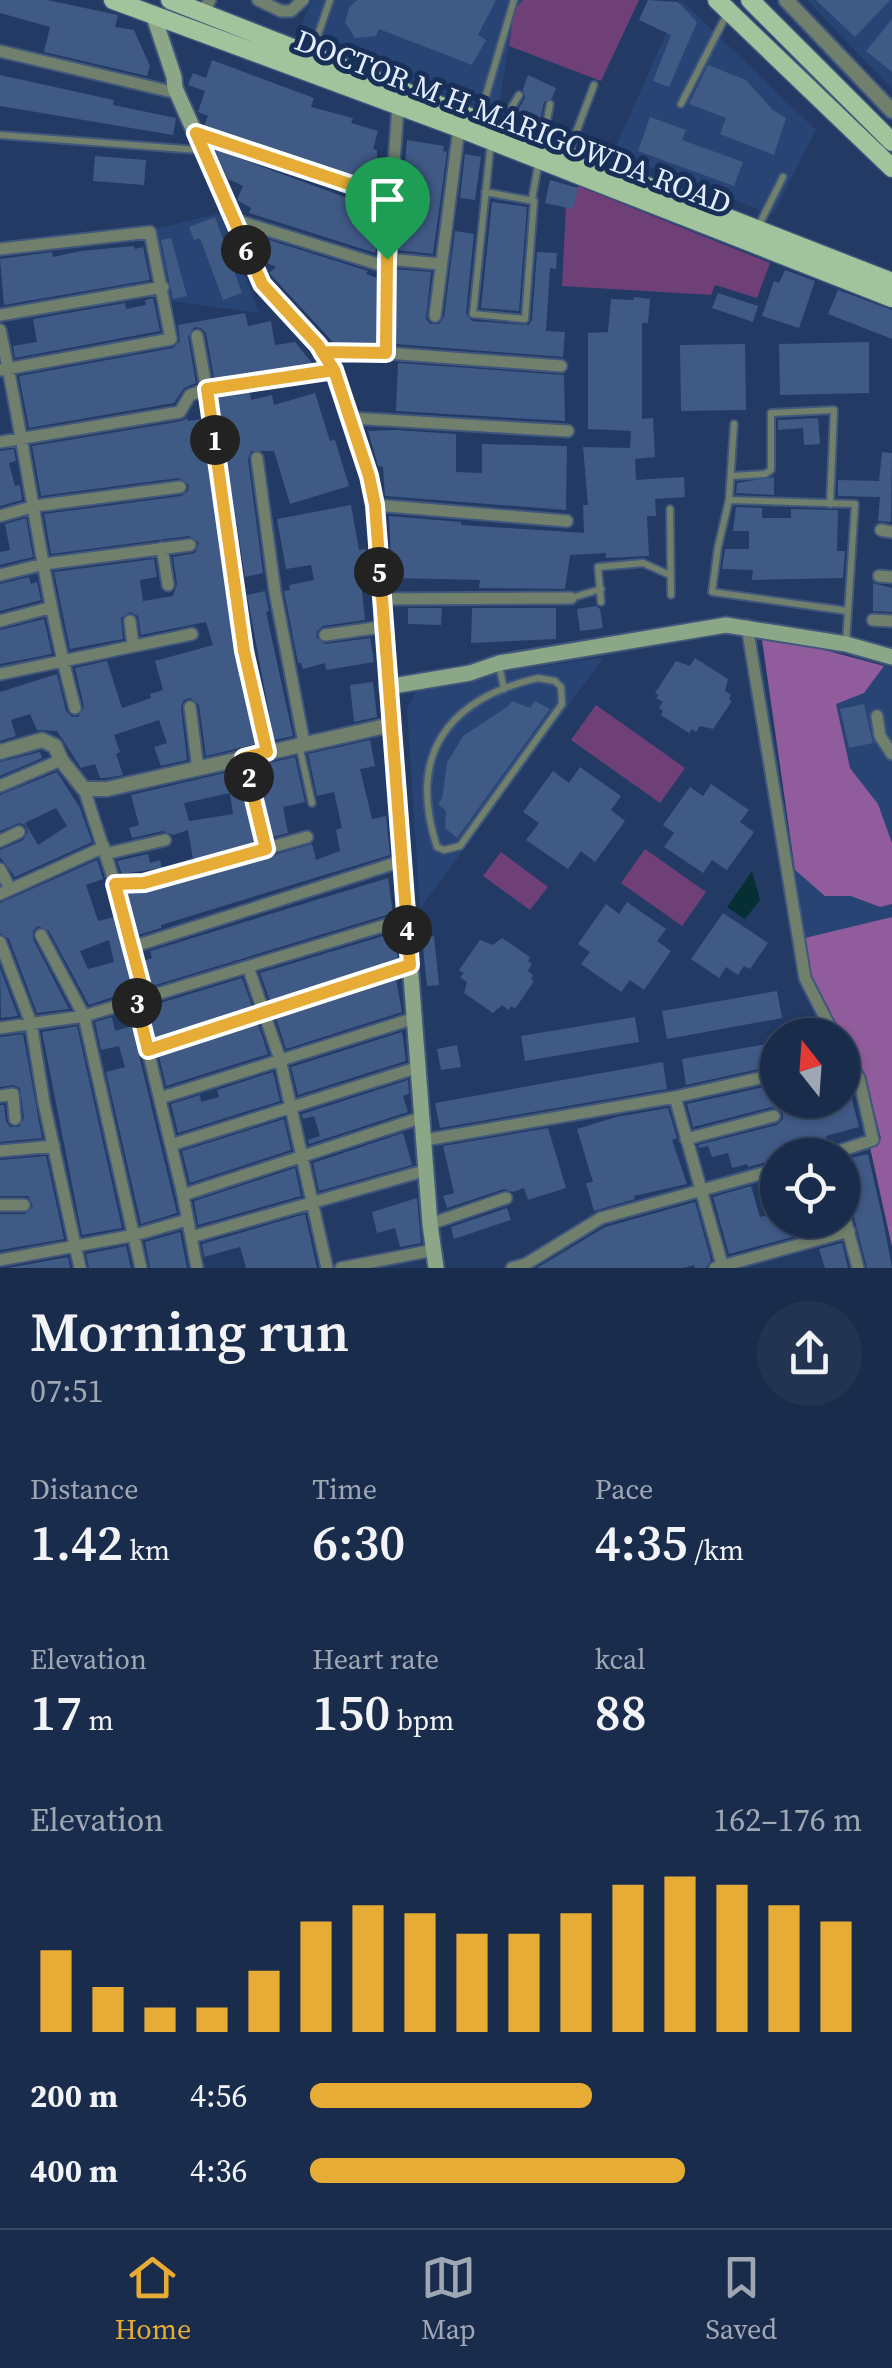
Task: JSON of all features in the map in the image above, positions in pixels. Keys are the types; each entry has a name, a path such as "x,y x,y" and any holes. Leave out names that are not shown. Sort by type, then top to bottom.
{"main road":[{"name":"DOCTOR M H MARIGOWDA ROAD","path":"113,0 156,10 460,128 495,134 892,298"},
{"path":"750,0 892,142"},
{"name":"DOCTOR M H MARIGOWDA ROAD","path":"191,4 313,48 478,120 495,134"},
{"path":"723,6 892,168"},
{"path":"156,10 176,90 262,284 334,370 375,505 436,1268"},
{"name":"DOCTOR M H MARIGOWDA ROAD","path":"541,152 568,156 892,282"},
{"path":"387,682 470,674 495,664 709,626 747,626 846,644 892,657"}],"street":[{"path":"258,0 281,11 291,11 303,0"},
{"path":"786,0 892,111"},
{"path":"0,50 176,90"},
{"path":"386,353 387,263 398,106"},
{"path":"435,316 460,128"},
{"path":"196,133 391,198"},
{"path":"232,219 387,263 441,264"},
{"path":"0,249 150,232 170,339 4,369"},
{"path":"0,315 163,287"},
{"path":"0,330 49,608 75,708"},
{"path":"197,336 244,651 267,752"},
{"path":"322,352 561,366"},
{"path":"0,442 180,412 190,395 207,389 334,370"},
{"path":"351,418 568,431"},
{"path":"257,458 274,592 301,744"},
{"path":"0,516 34,506 180,487"},
{"path":"375,505 567,521"},
{"path":"0,575 44,564 190,545"},
{"path":"162,548 168,585"},
{"path":"380,599 571,598"},
{"path":"0,621 49,608"},
{"path":"130,620 133,644"},
{"path":"873,620 892,621"},
{"path":"747,626 805,978 825,1018"},
{"path":"324,635 382,627"},
{"path":"0,674 192,634"},
{"path":"190,707 198,769"},
{"path":"877,716 880,736 892,754"},
{"path":"84,789 106,789 390,725"},
{"path":"0,752 42,740 55,746 84,789 132,947 148,1050 197,1268"},
{"path":"244,758 266,849"},
{"path":"0,786 61,760"},
{"path":"0,841 18,832"},
{"path":"115,884 144,883 307,837"},
{"path":"0,869 5,891 104,851 165,840"},
{"path":"132,947 402,861"},
{"path":"0,1028 84,1016 406,919"},
{"path":"41,935 84,1016 142,1268"},
{"path":"0,942 32,1023 80,1268"},
{"path":"148,1050 410,965"},
{"path":"248,967 280,1060 327,1268"},
{"path":"160,1098 415,1018"},
{"path":"171,1145 419,1068"},
{"path":"425,1140 674,1097 760,1078"},
{"path":"860,1086 873,1140 860,1144"},
{"path":"0,1096 13,1094 15,1119"},
{"path":"674,1097 720,1267 824,1238"},
{"path":"183,1194 423,1117"},
{"path":"686,1139 766,1118"},
{"path":"0,1151 54,1146"},
{"path":"191,1237 427,1170"},
{"path":"512,1268 526,1264 601,1218 760,1174"},
{"path":"430,1224 506,1198"},
{"path":"0,1205 24,1205"},
{"path":"0,1260 136,1234 186,1220"},
{"path":"851,1238 858,1268"},
{"path":"341,1268 434,1250"}],"lane":[{"path":"313,48 330,0"},
{"path":"478,120 514,0"},
{"path":"681,104 723,6"},
{"path":"568,156 594,86"},
{"path":"519,95 495,134 473,314 525,319 532,198 550,104"},
{"path":"0,135 204,150"},
{"path":"757,229 783,177"},
{"path":"486,192 532,198"},
{"path":"733,476 770,470 770,413 834,410 830,504"},
{"path":"734,424 733,476 712,592 848,611"},
{"path":"729,500 855,504 846,644"},
{"path":"670,509 671,595"},
{"path":"602,602 598,568 643,563 670,574"},
{"path":"571,598 601,589"},
{"path":"522,659 528,680"},
{"path":"495,664 504,688"},
{"path":"528,680 555,681 561,687 562,704 460,846 444,850 437,847 429,823 428,784 435,748 453,718 484,696 528,680"},
{"path":"301,744 312,803"}],"shaded area":[{"path":"312,0 523,0 514,10 498,113 298,34"},
{"path":"523,0 639,0 601,81 509,46 514,10"},
{"path":"681,0 816,130 773,215 613,153"},
{"path":"807,0 892,0 892,89"},
{"path":"578,186 770,263 757,298 715,285 711,295 562,286 566,207 573,208"},
{"path":"221,213 259,313 170,301 151,230"},
{"path":"761,633 892,668 892,1247 881,1139 860,1066 860,1018 833,1018 810,977"},
{"path":"761,633 884,666 864,693 836,704 850,768 878,804 892,843 892,904 880,907 851,896 825,896 795,870"},
{"path":"604,657 420,909 407,708 420,685"},
{"path":"596,705 685,768 660,803 571,740"},
{"path":"645,849 706,892 682,926 621,883"},
{"path":"501,852 548,887 530,910 483,876"},
{"path":"752,871 760,900 745,919 727,907"},
{"path":"892,917 892,1247 869,1143 881,1139 860,1066 860,1018 833,1018 810,977 805,938"}],"building":[{"path":"0,0 47,0 118,15 115,27 134,30 150,66 147,76 44,52 50,27 0,13"},
{"path":"357,0 496,0 478,35 486,40 472,65 379,29 376,36 355,38 345,22 349,8"},
{"path":"648,0 678,2 697,22 669,87 653,81 671,35 639,20"},
{"path":"816,0 890,0 855,37"},
{"path":"892,19 892,72 866,51"},
{"path":"212,60 314,98 311,107 353,118 351,123 378,131 373,149 377,150 377,159 370,181 204,126 208,116 198,112 205,91 188,85 193,73 206,78"},
{"path":"708,65 746,80 773,110 786,118 774,155 720,134 726,118 689,104"},
{"path":"0,75 176,118 173,135 0,106"},
{"path":"528,75 556,88 552,98 544,102 539,125 515,115 525,98 523,89"},
{"path":"650,117 686,130 682,140 743,162 734,186 638,151"},
{"path":"407,140 444,146 443,151 447,152 433,254 397,250"},
{"path":"214,149 380,210 371,234 379,237 375,253 249,213 251,208 237,200 243,186 228,179"},
{"path":"465,154 481,157 475,200 460,198"},
{"path":"95,156 146,160 144,185 93,181"},
{"path":"550,180 578,188 573,209 545,203"},
{"path":"492,202 527,207 519,311 481,308"},
{"path":"215,217 242,293 223,300 200,238 194,240 189,227"},
{"path":"455,231 474,234 466,313 472,321 529,325 537,252 557,253 556,269 550,268 546,331 565,332 563,357 395,344 396,269 431,272 426,319 430,324 439,324 444,317"},
{"path":"253,235 368,271 366,274 377,278 377,343 333,342 269,273 276,267 265,262"},
{"path":"171,238 187,296 173,299 161,240"},
{"path":"143,247 150,280 4,305 0,259 52,252 53,257"},
{"path":"785,270 815,281 799,328 762,316 774,281 779,283"},
{"path":"838,290 892,310 892,339 828,314"},
{"path":"718,293 758,306 753,322 712,308"},
{"path":"153,298 160,331 15,358 13,346 37,342 33,319 125,303 126,309 146,305 145,300"},
{"path":"611,299 650,299 648,323 642,323 642,419 653,418 655,457 635,459 636,480 684,477 685,497 655,499 656,516 647,516 649,556 570,555 565,589 479,588 480,580 392,578 389,516 584,533 583,505 588,505 583,447 630,448 631,431 588,429 588,333 608,332"},
{"path":"245,313 248,326 271,321 275,345 295,342 313,364 214,378 206,333 194,327 188,337 196,383 184,388 174,403 29,428 19,376 173,348 180,341 178,325"},
{"path":"869,342 869,393 780,395 779,344"},
{"path":"745,344 746,410 681,411 680,345"},
{"path":"398,363 564,375 565,421 396,411"},
{"path":"250,392 251,400 272,395 274,405 315,393 349,486 290,504 274,451 251,451 248,459 263,573 245,577 217,397"},
{"path":"187,418 202,419 237,650 256,744 206,756 199,705 190,698 181,707 187,760 161,766 154,747 167,743 159,720 114,735 123,775 100,778 95,764 81,768 57,731 37,730 30,714 11,720 16,736 0,741 0,692 57,674 66,711 78,717 84,707 75,668 107,661 122,708 163,690 155,661 213,645 206,622 141,635 138,616 130,612 121,618 123,639 70,649 54,572 154,559 157,577 140,580 143,601 173,596 177,584 173,557 195,553 199,543 189,536 51,554 44,514 181,496 189,485 179,478 41,496 32,446"},
{"path":"818,418 820,444 804,445 803,428 778,430 778,420"},
{"path":"368,431 456,434 456,472 482,473 482,444 567,446 566,510 385,496 383,467 378,466"},
{"path":"14,449 16,461 9,463 15,486 20,485 22,500 0,506 0,451"},
{"path":"882,452 892,453 891,522 878,521 880,497 838,496 838,480 879,481"},
{"path":"774,477 774,495 736,493 737,483"},
{"path":"351,505 359,550 366,549 369,569 360,573 365,620 323,626 316,637 325,644 370,638 374,662 326,670 325,663 303,669 298,663 284,591 290,590 289,585 314,580 311,565 286,569 277,519"},
{"path":"736,507 762,508 762,518 791,518 791,509 838,510 837,551 845,551 843,578 752,580 753,570 722,569 725,549 749,549 749,531 733,531"},
{"path":"26,518 33,557 0,565 0,552 10,550 5,524"},
{"path":"29,577 31,584 37,582 41,600 0,611 0,584"},
{"path":"873,583 892,588 892,612 873,611"},
{"path":"265,591 293,736 274,740 247,595"},
{"path":"596,606 603,628 580,631 577,609"},
{"path":"408,608 442,608 441,625 408,624"},
{"path":"472,608 556,608 556,639 471,643"},
{"path":"44,619 52,654 0,664 0,630"},
{"path":"695,658 728,679 725,691 732,701 713,729 700,726 689,733 661,715 663,711 659,708 663,702 655,693 676,661 690,666"},
{"path":"373,682 377,717 354,722 350,685"},
{"path":"512,701 530,708 535,701 550,709 457,838 445,828 446,811 438,804 447,763 463,736"},
{"path":"864,704 873,743 849,748 840,709"},
{"path":"370,740 375,766 360,769 372,819 386,816 390,855 138,935 127,893 147,892 312,844 316,860 340,851 336,830 342,828 334,792 317,796 308,754"},
{"path":"40,752 42,758 0,776 0,762"},
{"path":"295,757 305,802 283,807 288,833 273,837 256,766"},
{"path":"580,767 621,796 611,810 625,821 595,862 581,851 568,869 526,840 539,823 523,812 553,771 569,783"},
{"path":"237,770 255,842 193,859 188,830 132,838 129,828 139,825 131,795","holes":["230,793 233,814 189,821 184,803"]},
{"path":"57,772 80,808 92,842 15,877 0,857 0,850 23,840 28,832 19,823 0,831 0,795","holes":["56,808 67,826 38,845 25,823"]},
{"path":"711,784 749,810 740,822 754,832 727,870 712,860 703,873 664,847 674,833 663,825 690,787 703,796"},
{"path":"148,854 150,863 160,860 162,868 122,874 117,861"},
{"path":"97,860 103,879 86,885 98,921 114,917 133,990 89,1005 49,931 38,926 33,939 69,1009 37,1013 9,939 0,933 0,903","holes":["109,940 114,962 88,969 80,951"]},
{"path":"388,878 393,913 152,986 145,960 152,958 150,951"},
{"path":"627,902 666,929 657,941 671,951 644,990 630,980 621,992 581,964 590,952 578,944 606,904 619,914"},
{"path":"723,913 768,943 750,969 744,966 738,975 726,967 719,978 691,959"},
{"path":"393,933 398,959 270,1001 260,973"},
{"path":"434,936 439,985 427,986 422,938"},
{"path":"502,938 530,957 528,971 534,981 515,1009 502,1005 493,1013 464,993 467,982 460,977 464,973 459,970 480,940 493,945"},
{"path":"0,968 18,1016 1,1018"},
{"path":"242,978 252,1006 155,1038 147,1007"},
{"path":"396,979 402,1012 286,1049 276,1018"},
{"path":"777,991 782,1018 760,1018 760,1022 667,1039 662,1011"},
{"path":"112,1017 115,1031 132,1026 177,1213 141,1224 106,1072 125,1067 119,1046 101,1050 95,1022"},
{"path":"635,1017 639,1042 525,1061 521,1036"},
{"path":"258,1024 268,1054 166,1086 159,1056"},
{"path":"77,1026 122,1228 82,1235 42,1032"},
{"path":"402,1032 406,1061 298,1095 291,1067"},
{"path":"23,1034 42,1138 0,1142 0,1105 4,1105 10,1127 19,1127 24,1118 20,1088 0,1087 0,1037"},
{"path":"457,1045 461,1067 441,1070 437,1049"},
{"path":"760,1045 760,1069 686,1085 682,1059"},
{"path":"663,1062 667,1089 440,1128 435,1103"},
{"path":"273,1072 280,1101 178,1133 171,1104 200,1095 201,1102 219,1097 217,1090"},
{"path":"408,1080 409,1094 403,1096 408,1112 309,1144 308,1140 320,1136 314,1116 303,1119 302,1114"},
{"path":"760,1088 760,1110 693,1127 687,1104"},
{"path":"668,1108 677,1138 672,1140 687,1184 634,1196 635,1199 594,1211 586,1183 593,1182 577,1129"},
{"path":"857,1118 859,1127 826,1138 760,1138 760,1164 748,1167 747,1164 732,1168 728,1153 712,1157 708,1146 698,1145 777,1125 783,1119"},
{"path":"284,1119 291,1150 190,1183 182,1151"},
{"path":"548,1128 566,1188 528,1200 524,1188 513,1192 504,1189 447,1208 443,1196 454,1193 443,1146"},
{"path":"403,1133 412,1165 319,1191 313,1163"},
{"path":"868,1154 892,1268 867,1268 859,1238 860,1156"},
{"path":"46,1156 64,1239 0,1250 0,1214 25,1214 33,1206 28,1196 0,1196 0,1160"},
{"path":"295,1168 301,1196 198,1225 194,1201"},
{"path":"751,1186 760,1217 760,1238 789,1238 729,1254 713,1197"},
{"path":"417,1198 421,1243 400,1247 395,1228 377,1233 372,1212"},
{"path":"695,1202 711,1260 706,1268 537,1268 605,1227"},
{"path":"507,1208 511,1220 454,1239 451,1227"},
{"path":"305,1214 317,1268 246,1268 240,1247 204,1257 202,1244"},
{"path":"180,1232 187,1268 150,1268 145,1242"},
{"path":"842,1243 848,1268 825,1268 819,1249"},
{"path":"126,1246 131,1268 89,1268 86,1254"},
{"path":"68,1257 70,1268 8,1268"}],"route":[{"path":"387,259 386,353 322,352 334,370 207,389 244,651 267,752 244,758 266,849 144,883 115,884 145,998 136,1001 148,1050 410,965 375,505 369,476 334,370 318,345 262,284 196,133 391,198 387,259"}]}
